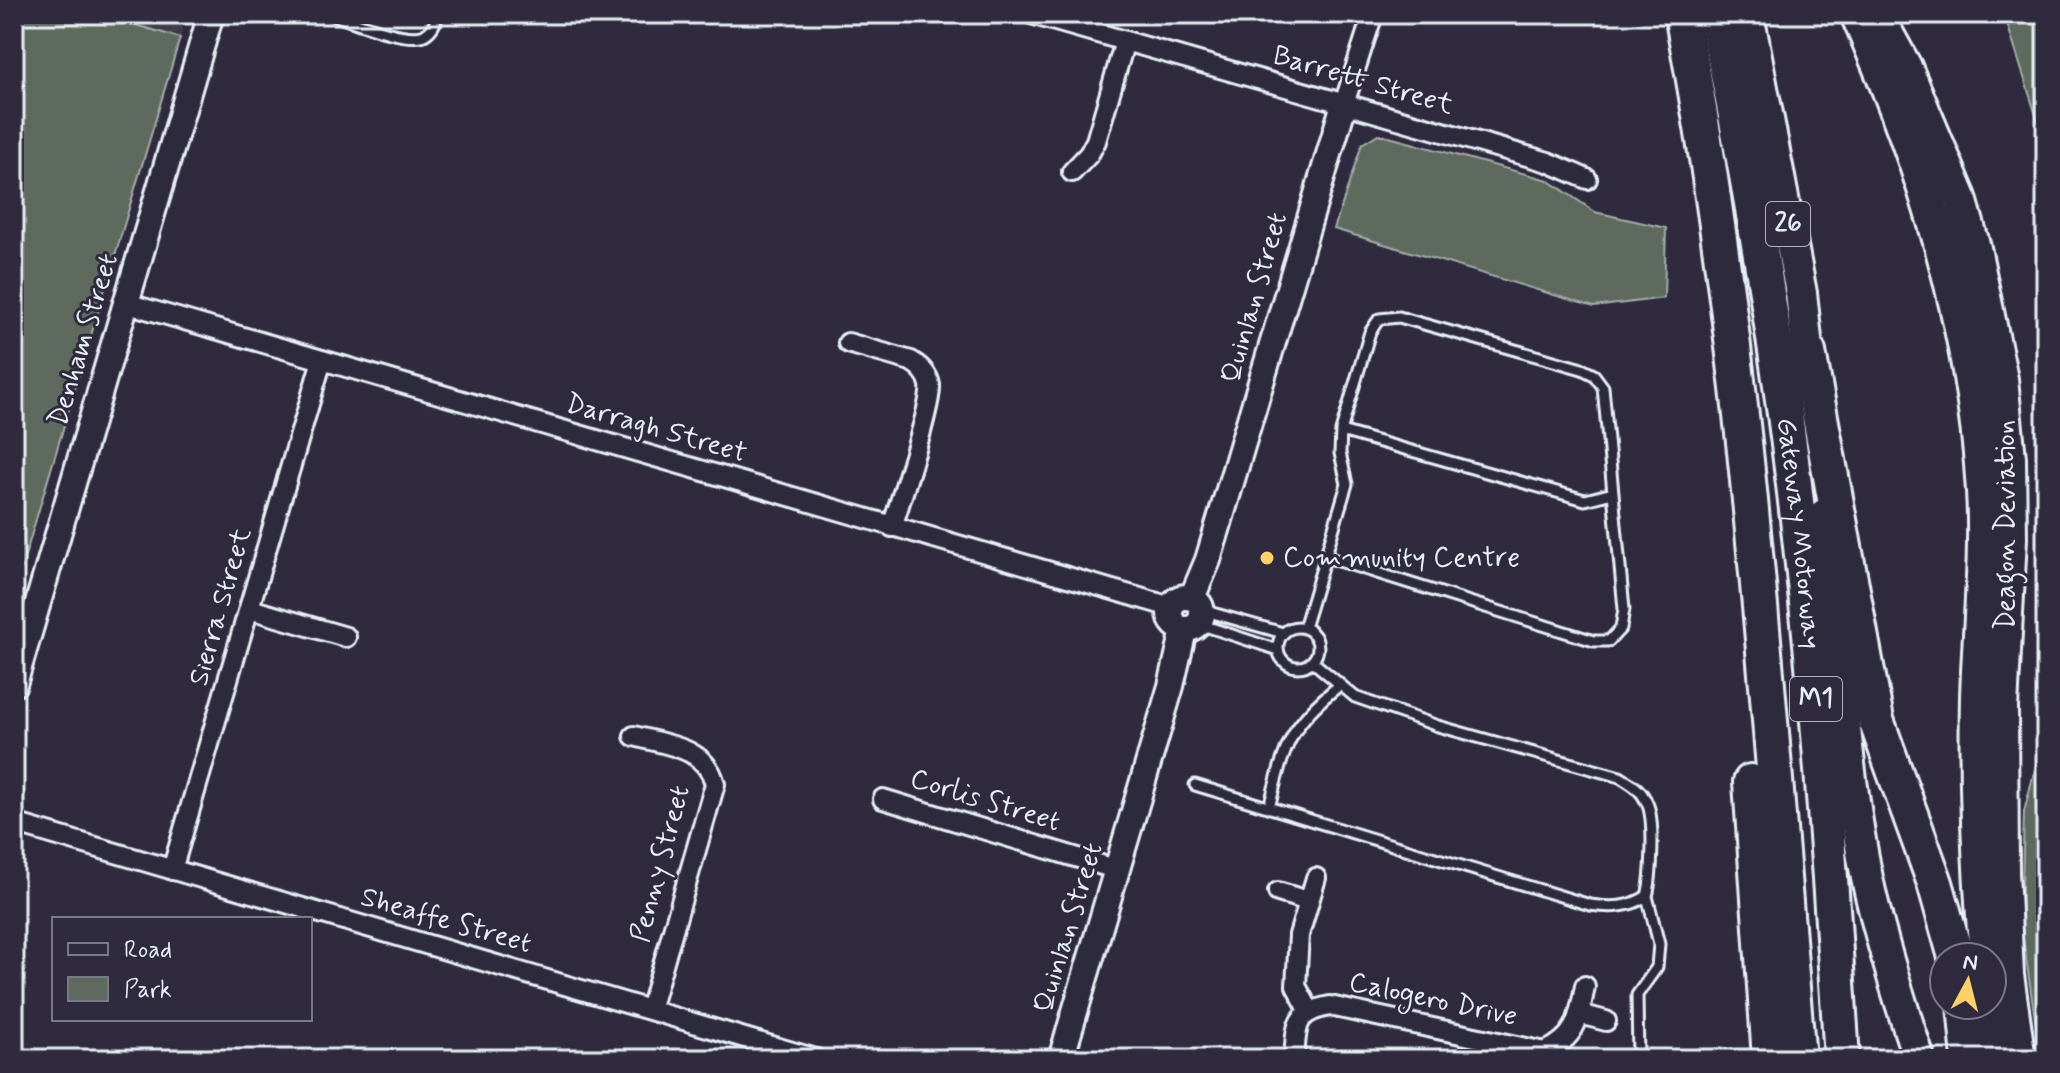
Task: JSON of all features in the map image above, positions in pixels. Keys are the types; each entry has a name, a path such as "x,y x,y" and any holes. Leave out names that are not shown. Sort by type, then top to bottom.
{"highway":[{"name":"Gateway Motorway","path":"1682,14 1719,238 1752,533 1798,1059"},
{"name":"Gateway Motorway","path":"1716,14 1762,260 1801,546 1824,779 1842,1059"},
{"name":"26","path":"1748,14 1801,293 1851,782 1878,924 1919,1059"},
{"path":"1858,14 1884,71 1935,215 1959,307 1973,392 1985,502 1977,786 1986,941"},
{"name":"Deagon Deviation","path":"1877,14 1906,67 1961,198 1975,248 2002,379 2010,458 2011,538 2002,708 2003,872 2008,975 2020,1059"},
{"path":"1808,352 1876,720 1935,883 1951,941"},
{"path":"1752,533 1738,581 1770,1059"},
{"path":"1966,1021 1970,1059"},
{"path":"1991,1021 1993,1059"}],"street":[{"name":"Denham Street","path":"14,684 211,14"},
{"name":"Barrett Street","path":"1031,14 1548,162 1587,179"},
{"name":"Quinlan Street","path":"1061,1059 1190,614 1373,14"},
{"path":"1072,172 1089,154 1096,141 1125,41"},
{"name":"Darragh Street","path":"126,303 1190,614"},
{"path":"848,343 911,361 920,366 930,382 928,404 892,527"},
{"name":"Sierra Street","path":"172,870 322,360"},
{"path":"250,609 346,637"},
{"name":"Penny Street","path":"634,736 692,752 704,759 715,784 650,1010"},
{"name":"Corlis Street","path":"883,799 1118,870"},
{"name":"Sheaffe Street","path":"14,823 816,1059"},
{"path":"1309,1010 1296,986 1299,935 1316,878"},
{"path":"1278,892 1308,901"},
{"name":"Calogero Drive","path":"1294,1059 1298,1022 1309,1010 1330,1006 1545,1052 1566,1042 1580,1014 1585,986"},
{"path":"1580,1014 1606,1021"}],"lane":[{"path":"330,14 407,36 422,36 431,30 438,14"},
{"path":"1304,628 1347,484 1340,453 1341,431 1374,324 1389,316 1399,317 1594,375 1603,387 1624,609 1621,628 1609,641 1594,641 1326,557"},
{"path":"1341,431 1585,500 1613,493"},
{"path":"1190,614 1283,633 1293,628 1304,628 1317,642 1312,661 1301,667 1289,665 1278,650 1190,614"},
{"path":"1278,650 1283,633"},
{"path":"1312,661 1355,697 1438,726 1620,777 1639,788 1649,806 1651,882 1647,896 1659,944 1657,967 1637,995 1638,1059"},
{"path":"1269,808 1285,747 1309,709 1340,685"},
{"path":"1195,785 1590,905 1612,908 1636,903 1647,896"}],"shaded area":[{"path":"98,14 187,14 180,38"}],"green space":[{"path":"14,14 98,14 180,38 14,593"},
{"path":"2004,14 2046,14 2046,147"},
{"path":"1378,134 1548,180 1595,212 1666,228 1664,298 1594,307 1334,229 1362,144"},
{"path":"2046,725 2046,1059 2041,1059 2021,925 2024,812"}],"place":[{"name":"Community Centre","path":"1267,558"}]}
